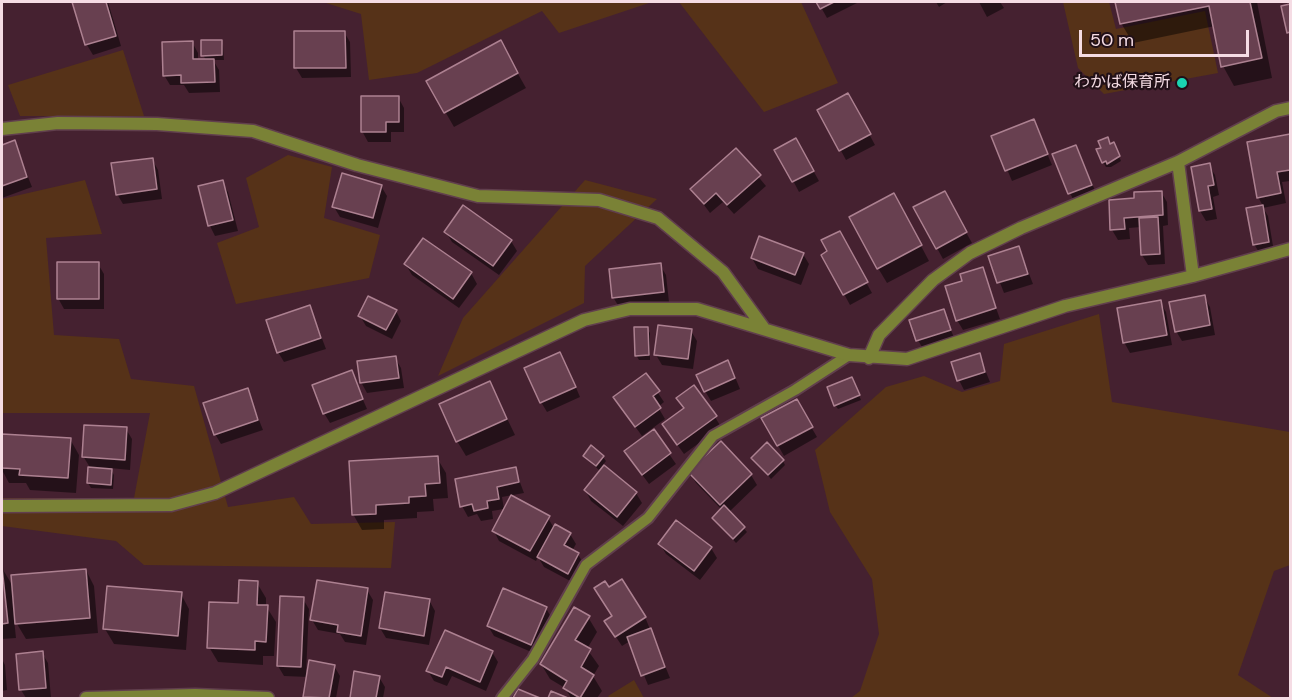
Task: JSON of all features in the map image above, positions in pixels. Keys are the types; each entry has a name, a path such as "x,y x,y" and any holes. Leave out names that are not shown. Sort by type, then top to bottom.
{"street":[{"path":"869,358 879,335 933,280 970,253 1021,228 1178,162 1276,111 1290,108"},
{"path":"2,129 58,123 135,124 253,131 357,165 478,196 599,200 658,219 723,272 763,327"},
{"path":"1178,162 1193,276"},
{"path":"2,506 171,505 215,493 584,320 630,309 697,309 763,327 849,355 907,359 1065,306 1193,276 1290,249"},
{"path":"86,699 195,695 268,699"}],"lane":[{"path":"502,699 533,659 586,565 648,518 713,436 795,390 849,355"}],"shaded area":[{"path":"323,2 652,2 559,33 542,11 417,73 369,80 361,14"},
{"path":"679,2 801,2 838,83 764,112"},
{"path":"1063,2 1109,2 1116,29 1205,11 1218,73 1104,94 1078,68"},
{"path":"123,50 144,116 20,116 8,85"},
{"path":"288,155 332,167 324,218 380,235 369,278 236,304 217,243 259,227 246,178"},
{"path":"85,180 102,234 46,238 54,335 119,339 131,379 194,386 228,507 294,497 311,524 395,522 391,568 144,565 116,541 2,526 2,498 134,498 150,413 2,413 2,199"},
{"path":"585,180 657,199 585,266 584,303 438,376 463,318"},
{"path":"1099,314 1112,402 1290,432 1290,565 1274,571 1238,675 1273,698 851,698 860,691 879,634 872,579 830,512 815,450 886,387 924,376 962,392 1000,381 1004,344"},
{"path":"634,680 644,698 610,698 608,696"}],"building":[{"path":"72,2 106,2 116,36 85,45"},
{"path":"816,2 834,2 820,9"},
{"path":"1115,2 1250,2 1262,58 1221,67 1209,6 1120,24"},
{"path":"1290,4 1290,32 1287,33 1281,6"},
{"path":"294,31 345,31 346,68 294,68"},
{"path":"201,40 222,40 222,55 201,56"},
{"path":"501,40 518,73 444,113 426,81"},
{"path":"193,41 193,59 214,59 215,82 181,83 181,75 163,76 162,42"},
{"path":"848,93 871,134 839,151 817,110"},
{"path":"361,96 399,96 399,122 386,122 386,132 361,132"},
{"path":"1034,119 1048,154 1005,171 991,136"},
{"path":"1290,134 1290,170 1277,172 1281,193 1257,198 1247,142"},
{"path":"1108,137 1110,144 1114,142 1120,156 1107,164 1106,161 1102,163 1096,149 1101,148 1098,141"},
{"path":"796,138 814,171 792,182 774,150"},
{"path":"15,140 27,177 2,186 2,145"},
{"path":"1076,145 1092,185 1068,194 1052,154"},
{"path":"736,148 761,175 727,205 716,193 704,204 690,189"},
{"path":"153,158 157,189 116,195 111,163"},
{"path":"1210,163 1214,185 1208,186 1212,209 1199,211 1191,167"},
{"path":"342,173 382,185 373,218 332,207"},
{"path":"223,180 233,220 208,226 198,186"},
{"path":"945,191 967,232 936,249 913,207"},
{"path":"1162,191 1163,215 1124,218 1125,229 1110,230 1109,200 1134,198 1134,192"},
{"path":"894,193 922,245 877,269 849,217"},
{"path":"463,205 512,240 493,266 444,232"},
{"path":"1263,205 1269,242 1253,245 1246,208"},
{"path":"1158,217 1160,254 1141,255 1139,218"},
{"path":"840,231 868,282 843,295 821,255 827,251 821,240"},
{"path":"759,236 804,253 795,275 751,258"},
{"path":"423,238 472,272 453,299 404,264"},
{"path":"1019,246 1028,274 997,283 988,256"},
{"path":"57,262 99,262 99,299 57,299"},
{"path":"661,263 664,292 612,298 609,269"},
{"path":"983,267 996,308 956,321 945,286 962,281 960,274"},
{"path":"1205,295 1210,325 1175,332 1169,302"},
{"path":"368,296 397,310 386,330 358,316"},
{"path":"1161,300 1167,335 1123,343 1117,308"},
{"path":"310,305 321,338 277,353 266,320"},
{"path":"944,309 951,330 916,341 909,320"},
{"path":"658,325 692,329 688,359 654,355"},
{"path":"634,327 648,327 649,355 635,356"},
{"path":"560,352 576,387 540,403 524,368"},
{"path":"980,353 985,372 957,381 951,362"},
{"path":"396,356 399,378 360,383 357,361"},
{"path":"728,360 735,378 704,392 696,375"},
{"path":"352,370 363,399 323,414 312,385"},
{"path":"646,373 660,391 653,396 661,408 635,427 613,397"},
{"path":"852,377 860,395 834,406 827,387"},
{"path":"490,381 507,419 456,442 439,404"},
{"path":"694,385 717,416 677,445 662,424 684,408 676,398"},
{"path":"248,388 258,420 214,435 203,403"},
{"path":"797,399 813,427 777,446 761,418"},
{"path":"84,425 127,427 125,460 82,457"},
{"path":"654,429 671,453 642,475 624,451"},
{"path":"2,434 71,438 68,478 19,475 20,469 2,468"},
{"path":"721,441 752,474 720,505 688,472"},
{"path":"767,442 784,460 768,475 751,458"},
{"path":"591,445 604,456 596,466 583,456"},
{"path":"438,456 440,483 425,484 426,496 409,497 409,503 376,505 376,514 352,515 349,461"},
{"path":"604,465 637,492 617,517 584,490"},
{"path":"88,467 112,469 111,485 87,483"},
{"path":"516,467 519,482 497,487 499,499 487,501 488,508 474,511 472,504 460,507 455,479"},
{"path":"511,495 550,516 530,551 492,531"},
{"path":"724,505 745,527 733,539 712,518"},
{"path":"676,520 712,547 694,571 658,544"},
{"path":"555,524 571,533 564,545 579,553 568,574 537,557"},
{"path":"2,567 8,623 2,624"},
{"path":"86,569 90,618 15,624 11,575"},
{"path":"622,579 646,617 615,637 604,621 612,616 594,588 605,581 609,587"},
{"path":"239,580 258,581 257,605 268,605 266,642 255,641 255,650 207,648 209,602 238,603"},
{"path":"317,580 368,588 361,636 337,632 338,625 310,620"},
{"path":"107,586 182,592 178,636 103,629"},
{"path":"503,588 547,607 531,645 487,626"},
{"path":"385,592 430,599 424,636 379,628"},
{"path":"280,596 304,597 301,667 277,666"},
{"path":"574,607 590,616 575,640 591,649 581,667 594,675 580,698 563,688 567,681 540,664"},
{"path":"651,628 665,667 641,676 627,637"},
{"path":"445,630 493,651 480,682 446,667 442,677 426,671"},
{"path":"43,651 46,688 19,690 16,654"},
{"path":"309,660 335,665 329,698 303,697"},
{"path":"354,671 380,676 376,698 350,698"},
{"path":"518,689 540,698 513,698"},
{"path":"551,691 568,698 548,698"}],"place":[{"name":"わかば保育所","path":"1182,83"}]}
